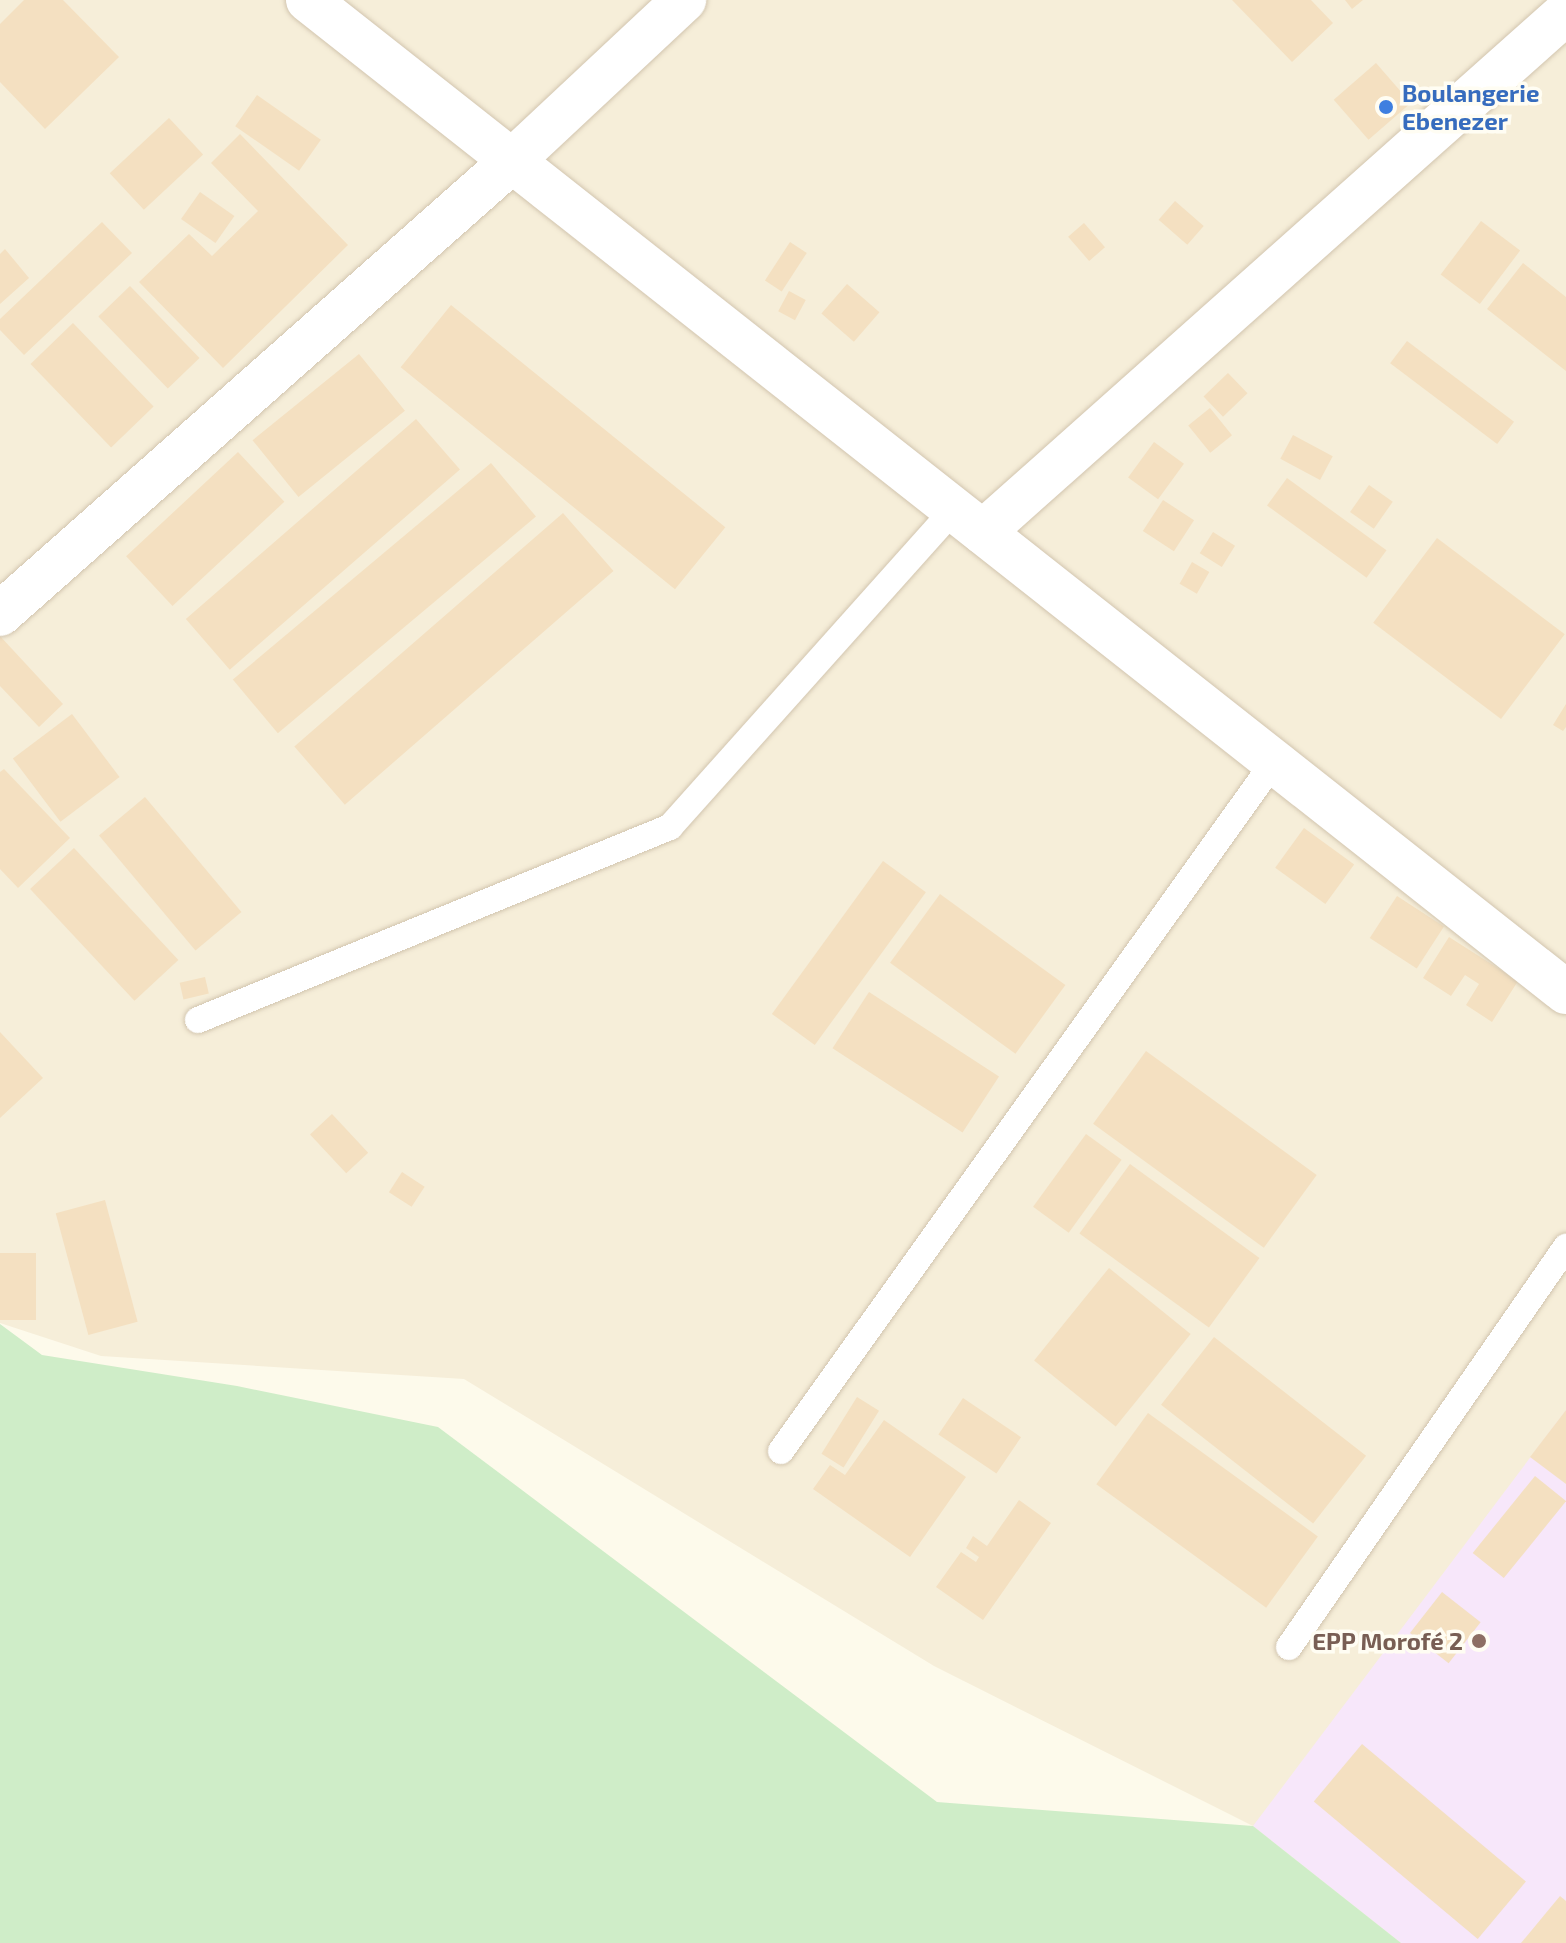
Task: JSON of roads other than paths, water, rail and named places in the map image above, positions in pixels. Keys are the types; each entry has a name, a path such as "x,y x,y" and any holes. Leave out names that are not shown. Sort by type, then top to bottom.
{"street":[{"path":"308,0 1566,992"},
{"path":"0,614 512,161 684,0"},
{"path":"968,520 1566,13"}],"lane":[{"path":"198,1020 670,827 968,520"},
{"path":"781,1451 1274,762"},
{"path":"1289,1647 1566,1247"}],"place":[{"name":"Boulangerie Ebenezer","path":"1386,107"},
{"name":"EPP Morofé 2","path":"1479,1641"}]}
